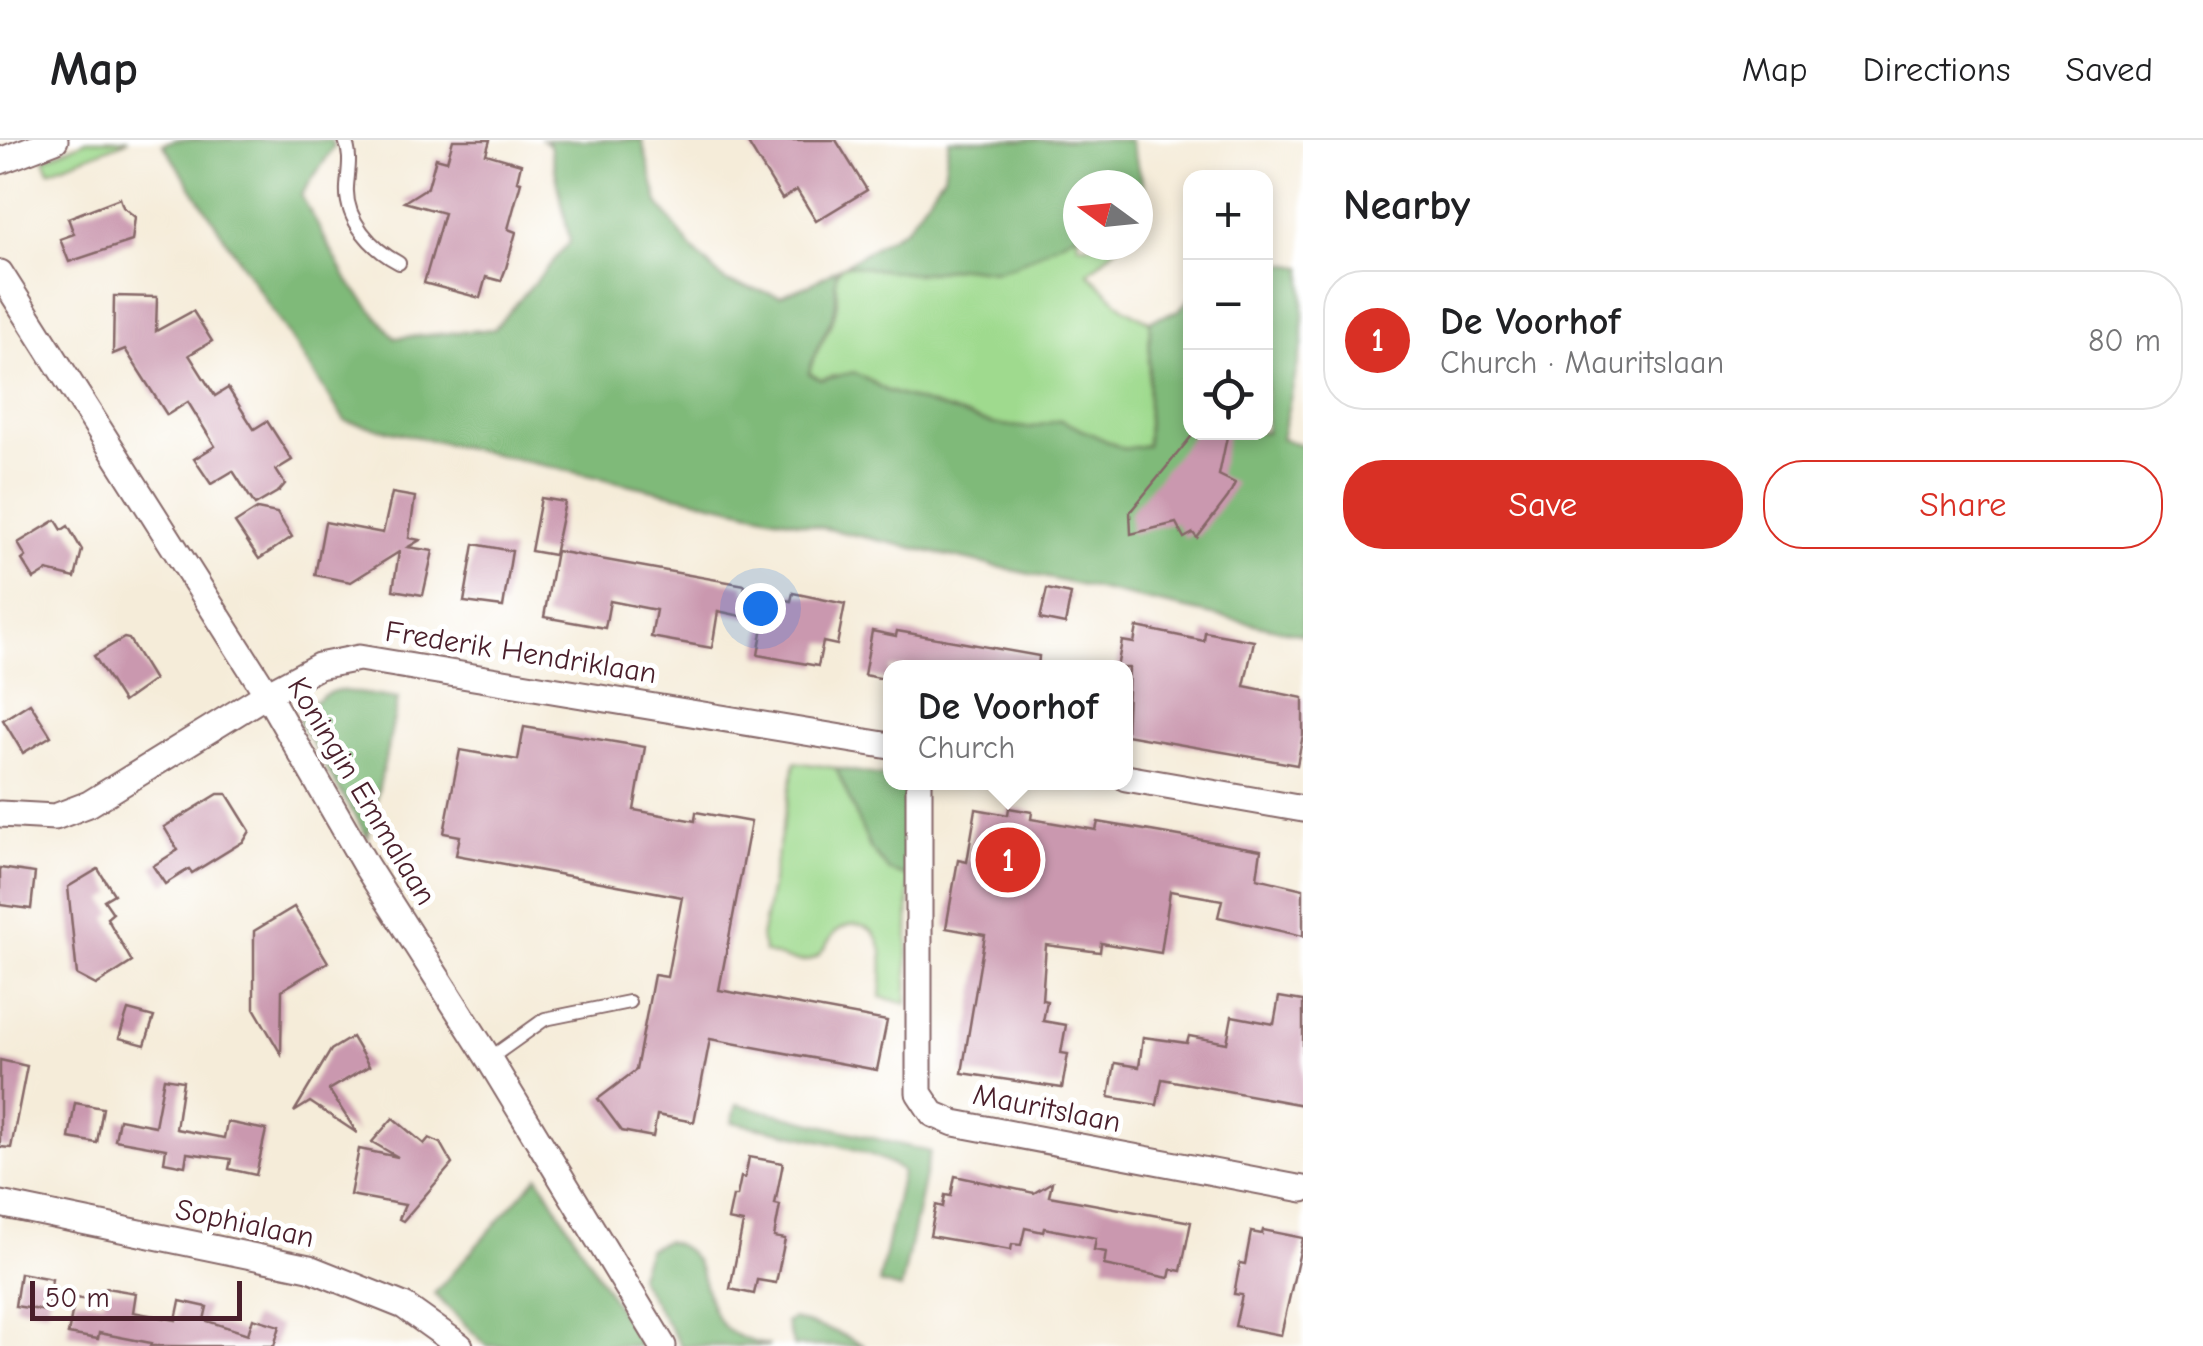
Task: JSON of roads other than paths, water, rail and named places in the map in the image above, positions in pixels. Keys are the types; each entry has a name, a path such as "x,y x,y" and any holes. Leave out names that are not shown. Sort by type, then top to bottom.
{"street":[{"path":"0,160 55,140"},
{"name":"Koningin Emmalaan","path":"0,273 267,694 366,866 489,1059 663,1346"},
{"name":"Frederik Hendriklaan","path":"0,814 55,816 88,804 267,694 319,666 359,658 883,745"},
{"path":"1133,779 1303,809"},
{"name":"Mauritslaan","path":"919,790 919,1094 933,1114 954,1123 1303,1189"},
{"name":"Sophialaan","path":"0,1204 309,1268 415,1311 460,1346"}],"lane":[{"path":"345,140 350,152 346,194 359,228 377,252 398,263"},
{"path":"489,1059 545,1019 629,1002"}],"place":[{"name":"De Voorhof","path":"1008,860"}]}
